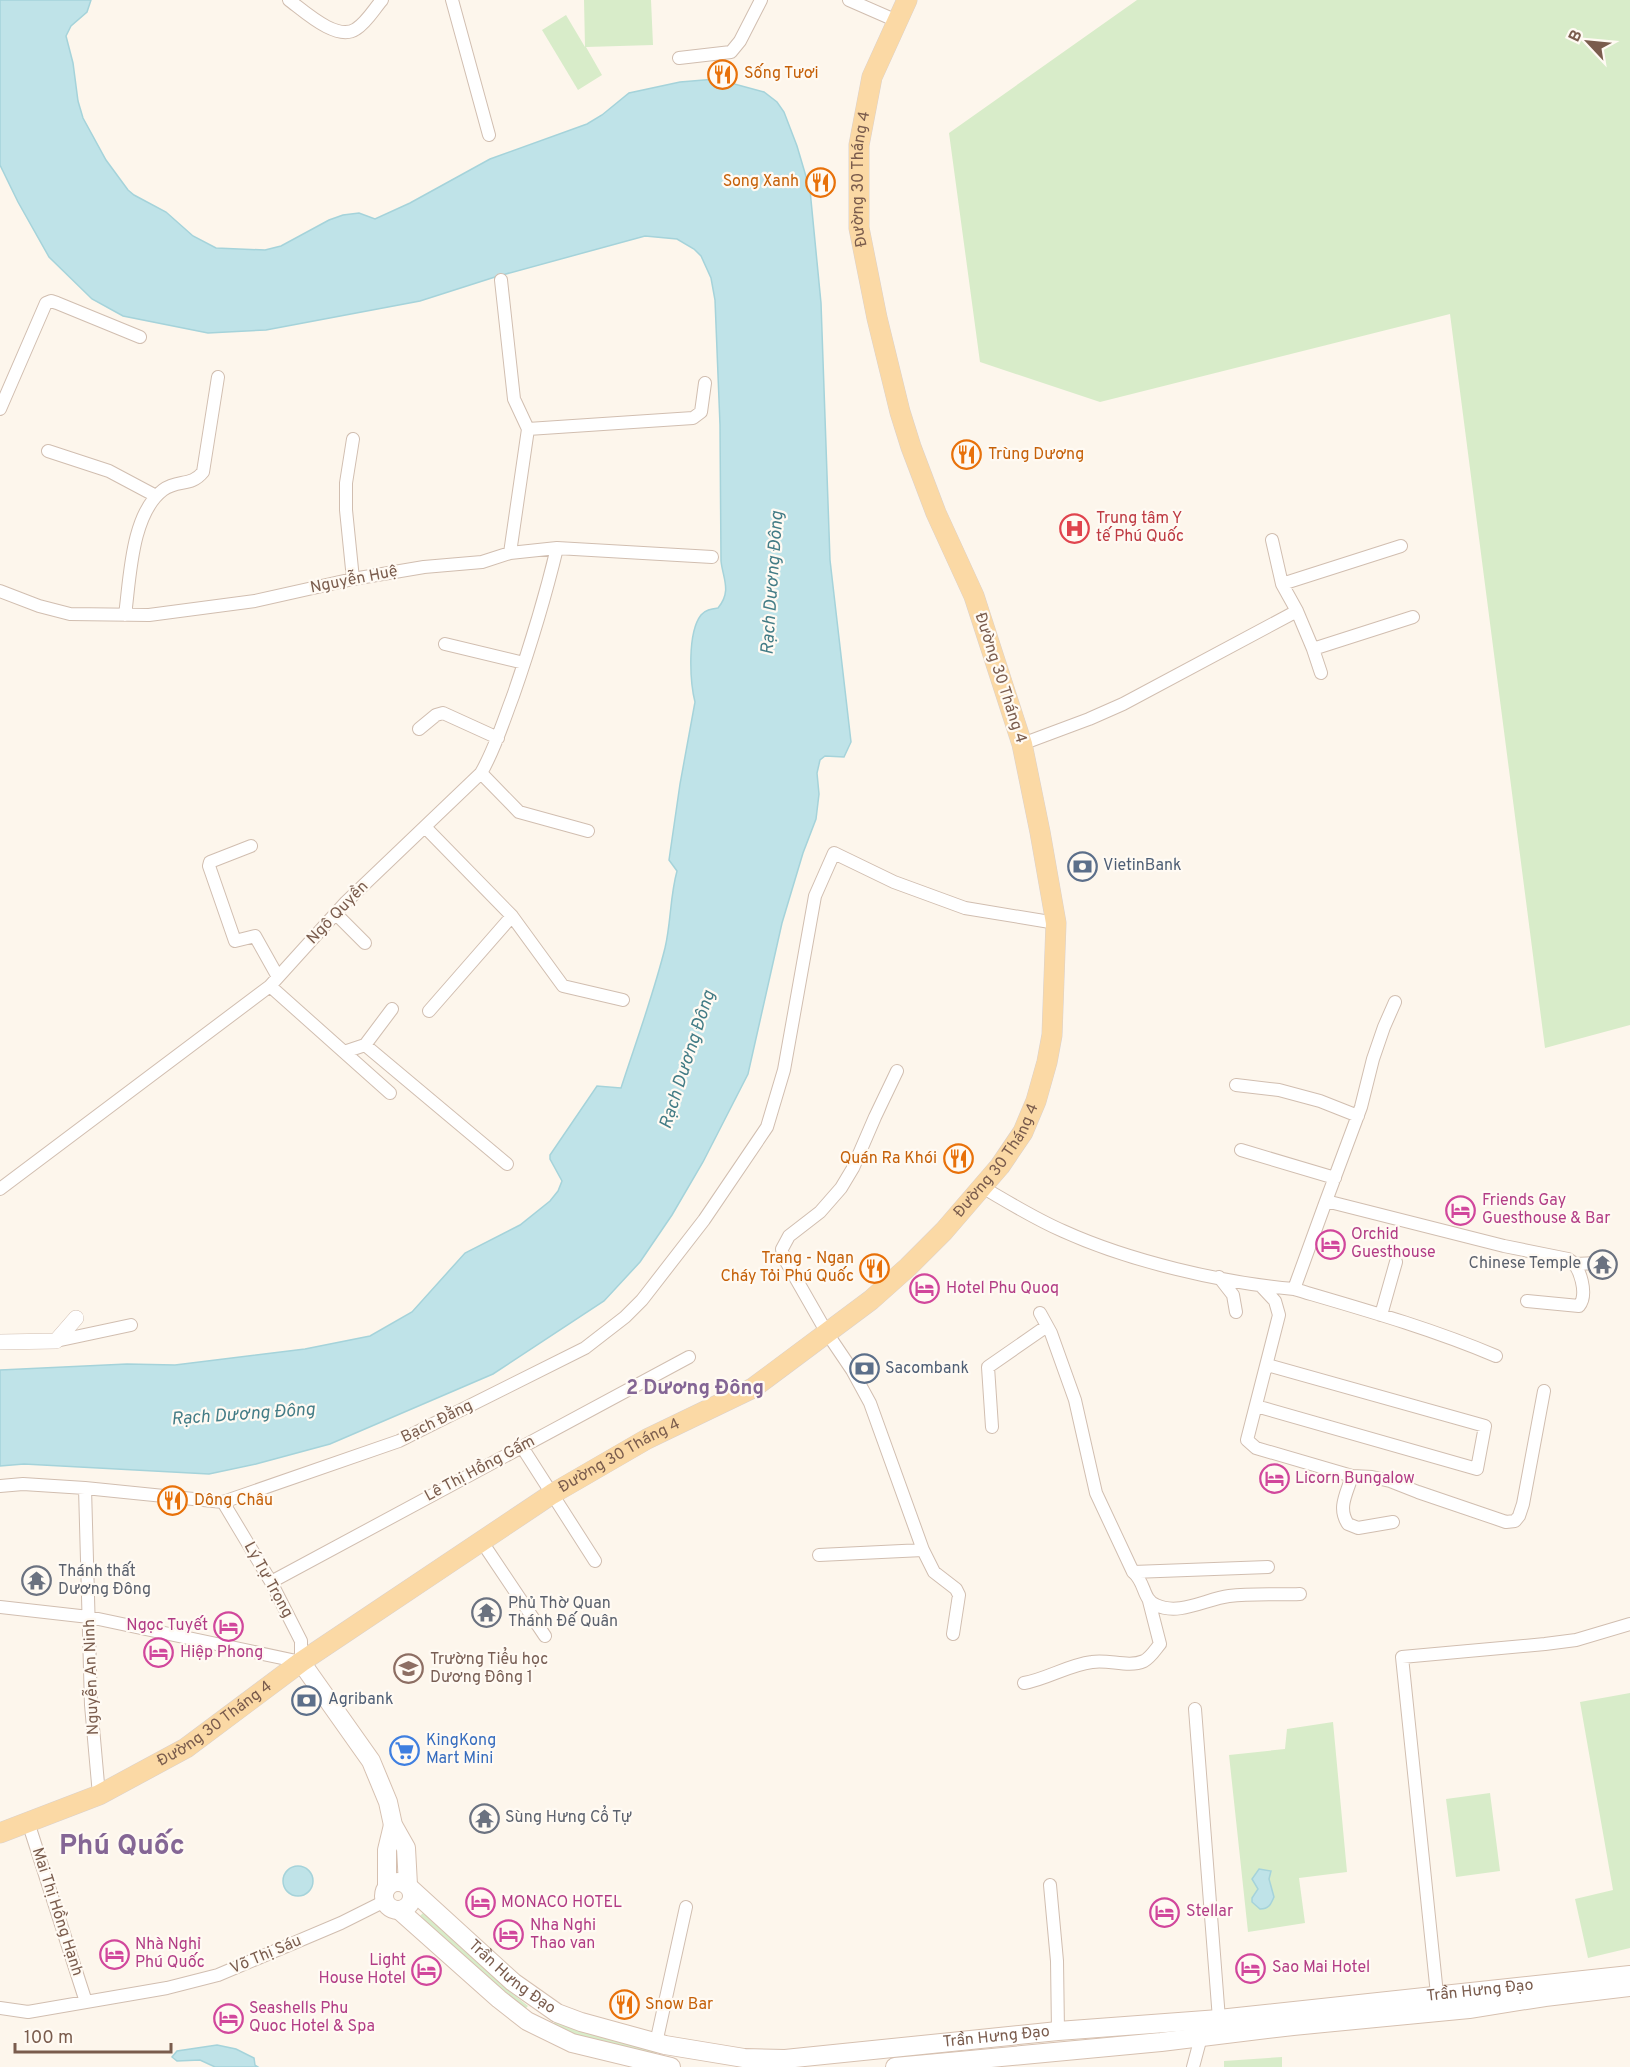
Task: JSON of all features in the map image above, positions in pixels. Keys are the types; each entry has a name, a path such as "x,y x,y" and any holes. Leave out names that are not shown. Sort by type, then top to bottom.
{"main road":[{"name":"Đường 30 Tháng 4","path":"0,1833 99,1795 186,1748 301,1662 552,1494 647,1439 753,1388 871,1300 908,1267 982,1187 1009,1155 1023,1132 1036,1101 1052,1035 1056,923 1040,832 1022,744 974,596 936,513 900,412 877,318 859,228 860,146 872,77 907,0"},
{"path":"301,1662 371,1761 388,1802 393,1825 406,1848 412,1894 411,1903 390,1899"},
{"path":"390,1899 387,1850 393,1825"},
{"path":"390,1899 395,1882 410,1887"},
{"name":"Trần Hưng Đạo","path":"410,1887 513,1982 557,2013 660,2044 744,2058 785,2059 1058,2031 1207,2025 1316,2024 1469,2009 1544,1990 1630,1975"},
{"name":"Trần Hưng Đạo","path":"390,1899 499,1999 527,2021 572,2043 666,2066"},
{"name":"Trần Hưng Đạo","path":"895,2067 1060,2051 1207,2025 1437,1994 1630,1987"},
{"path":"527,2021 539,2002"},
{"path":"1058,2031 1060,2051"},
{"path":"660,2044 666,2066"}],"street":[{"path":"289,0 327,27 346,32 357,28 382,0"},
{"path":"452,0 489,135"},
{"path":"679,58 728,53 734,50 761,0"},
{"path":"849,0 897,21"},
{"path":"501,280 514,399 528,429 510,554"},
{"path":"0,410 46,303 51,301 140,337"},
{"path":"124,615 138,533 144,516 156,496 173,483 192,482 198,479 203,472 218,377"},
{"path":"528,429 693,418 700,412 705,383"},
{"path":"353,439 346,483 346,510 353,579"},
{"path":"48,451 109,471 156,496"},
{"path":"1272,540 1282,584 1298,611 1321,673"},
{"path":"1282,584 1401,546"},
{"name":"Nguyễn Huệ","path":"0,591 39,606 70,614 149,615 255,601 353,579 423,567 482,562 510,554 557,548 712,557"},
{"name":"Ngô Quyền","path":"0,1190 274,982 346,902 481,773 491,756 524,663 557,548"},
{"path":"1022,744 1123,704 1298,611"},
{"path":"1313,649 1413,617"},
{"path":"445,644 524,663"},
{"path":"419,729 436,715 443,713 498,738"},
{"path":"481,773 519,812 588,831"},
{"path":"424,827 512,916 563,986 624,1000"},
{"path":"251,846 210,862 208,866 235,941 255,936 274,982 344,1053 390,1093"},
{"name":"Bạch Đằng","path":"0,1486 23,1484 85,1488 224,1502 399,1441 585,1348 626,1317 642,1300 704,1220 767,1127 784,1071 815,896 832,855 837,854 894,882 966,908 1056,923"},
{"path":"336,914 365,943"},
{"path":"429,1011 512,916"},
{"path":"1294,1289 1358,1116 1373,1059 1395,1002"},
{"path":"344,1053 364,1045 392,1009"},
{"path":"364,1045 507,1164"},
{"path":"897,1071 842,1188 820,1212 789,1236 782,1249 783,1256 826,1333 852,1370 870,1403 923,1550 934,1572 956,1589 959,1595 952,1634"},
{"path":"1236,1084 1279,1090 1320,1101 1358,1116"},
{"path":"1241,1150 1335,1179"},
{"path":"982,1187 1063,1231 1123,1254 1261,1286 1294,1289 1464,1342 1496,1356"},
{"path":"1326,1201 1504,1246 1568,1259 1575,1264 1581,1281 1583,1299 1579,1306 1527,1301"},
{"path":"1381,1315 1396,1262"},
{"path":"1575,1264 1598,1263"},
{"path":"1219,1277 1233,1295 1236,1312"},
{"path":"1261,1286 1275,1301 1279,1315 1247,1440 1256,1448 1352,1476 1372,1476 1390,1481 1506,1522 1515,1521 1523,1504 1544,1391"},
{"path":"1023,1683 1037,1681 1090,1662 1106,1660 1123,1664 1142,1662 1151,1656 1160,1644 1149,1600 1140,1579 1133,1572 1096,1493 1075,1400 1064,1365 1040,1313"},
{"path":"56,1341 76,1318"},
{"path":"0,1342 56,1341 131,1325"},
{"path":"992,1427 988,1367 1047,1326"},
{"name":"Lê Thị Hồng Gấm","path":"271,1582 689,1357"},
{"path":"1256,1406 1477,1469 1485,1426 1267,1365"},
{"path":"522,1447 595,1561"},
{"path":"1352,1476 1342,1505 1342,1512 1348,1524 1358,1528 1393,1522"},
{"name":"Nguyễn An Ninh","path":"85,1488 91,1705 99,1795"},
{"name":"Lý Tự Trọng","path":"224,1502 271,1582 301,1641 301,1662"},
{"path":"482,1542 545,1636"},
{"path":"819,1555 923,1550"},
{"path":"1133,1572 1268,1567"},
{"path":"1149,1600 1157,1606 1172,1609 1228,1596 1300,1594"},
{"path":"0,1607 89,1617 301,1662"},
{"path":"1437,1994 1402,1657 1556,1643 1576,1640 1630,1624"},
{"path":"1193,2067 1207,2025 1195,1709"},
{"name":"Mai Thị Hồng Hạnh","path":"28,1822 86,2002"},
{"path":"1050,1885 1057,1961 1058,2031"},
{"name":"Võ Thị Sáu","path":"0,2008 28,2012 167,1988 218,1976 341,1923 390,1899"},
{"path":"660,2044 686,1907"}],"green space":[{"path":"584,0 651,0 653,45 586,47 602,75 578,90 542,30 566,15 585,47"},
{"path":"1137,0 1630,0 1630,1025 1545,1048 1450,314 1100,402 980,362 949,133"},
{"path":"1630,1693 1630,1948 1588,1958 1575,1899 1613,1890 1580,1702"},
{"path":"1333,1722 1347,1872 1299,1878 1305,1923 1248,1932 1229,1755 1285,1749 1287,1729"},
{"path":"1490,1793 1500,1871 1456,1877 1446,1799"},
{"path":"424,1912 528,2006 523,2011 503,1994 420,1916"},
{"path":"555,2020 656,2051 654,2056 597,2042 553,2026"},
{"path":"1282,2057 1282,2067 1224,2067 1224,2061"}],"water":[{"name":"Rạch Dương Đông","path":"0,0 91,0 87,12 71,26 66,36 83,118 106,160 128,190 166,212 193,236 216,248 265,250 281,246 343,215 359,213 375,219 410,203 490,159 587,124 629,93 680,82 716,79 764,92 777,102 784,112 797,146 810,190 821,303 830,560 851,742 844,757 825,756 820,760 817,773 819,794 816,819 782,923 748,1074 703,1162 672,1215 640,1262 604,1301 493,1374 330,1444 209,1474 24,1464 0,1466 0,1370 127,1364 175,1365 305,1349 370,1336 412,1312 465,1253 520,1225 550,1201 558,1191 562,1181 550,1155 597,1086 621,1088 650,1001 667,939 677,871 669,860 695,702 691,670 693,633 701,615 718,608 726,590 721,561 720,425 715,300 711,278 701,256 694,249 677,239 645,236 495,277 420,301 266,330 208,333 123,316 92,299 49,257 0,165"},
{"path":"298,1866 309,1870 313,1881 309,1892 298,1896 287,1892 283,1881 287,1870"},
{"path":"1259,1869 1271,1871 1269,1879 1274,1897 1271,1904 1263,1909 1252,1902 1258,1889 1252,1879"},
{"path":"217,2045 236,2049 254,2058 255,2065 258,2067 215,2067 200,2060 177,2061 172,2057 177,2051"}],"place":[{"name":"Sống Tươi","path":"723,74"},
{"name":"Song Xanh","path":"820,182"},
{"name":"Trùng Dương","path":"967,455"},
{"name":"Trung tâm Y tế Phú Quốc","path":"1075,528"},
{"name":"VietinBank","path":"1082,866"},
{"name":"Quán Ra Khói","path":"958,1159"},
{"name":"Friends Gay Guesthouse & Bar","path":"1461,1210"},
{"name":"Orchid Guesthouse","path":"1330,1244"},
{"name":"Chinese Temple","path":"1602,1264"},
{"name":"Trang - Ngan Cháy Tỏi Phú Quốc","path":"875,1268"},
{"name":"Hotel Phu Quoq","path":"925,1289"},
{"name":"Sacombank","path":"864,1369"},
{"name":"Licorn Bungalow","path":"1274,1479"},
{"name":"Dông Châu","path":"173,1501"},
{"name":"Thánh thất Dương Đông","path":"37,1581"},
{"name":"Phủ Thờ Quan Thánh Đế Quân","path":"487,1613"},
{"name":"Ngọc Tuyết","path":"229,1626"},
{"name":"Hiệp Phong","path":"159,1653"},
{"name":"Trường Tiểu học Dương Đông 1","path":"409,1669"},
{"name":"Agribank","path":"307,1700"},
{"name":"KingKong Mart Mini","path":"405,1750"},
{"name":"Sùng Hưng Cổ Tự","path":"484,1818"},
{"name":"MONACO HOTEL","path":"480,1903"},
{"name":"Stellar","path":"1165,1912"},
{"name":"Nha Nghi Thao van","path":"509,1935"},
{"name":"Nhà Nghỉ Phú Quốc","path":"114,1954"},
{"name":"Sao Mai Hotel","path":"1251,1968"},
{"name":"Light House Hotel","path":"427,1970"},
{"name":"Snow Bar","path":"624,2005"},
{"name":"Seashells Phu Quoc Hotel & Spa","path":"228,2018"}],"district":[{"name":"2 Dương Đông","path":"695,1389"},
{"name":"Phú Quốc","path":"122,1847"}]}
